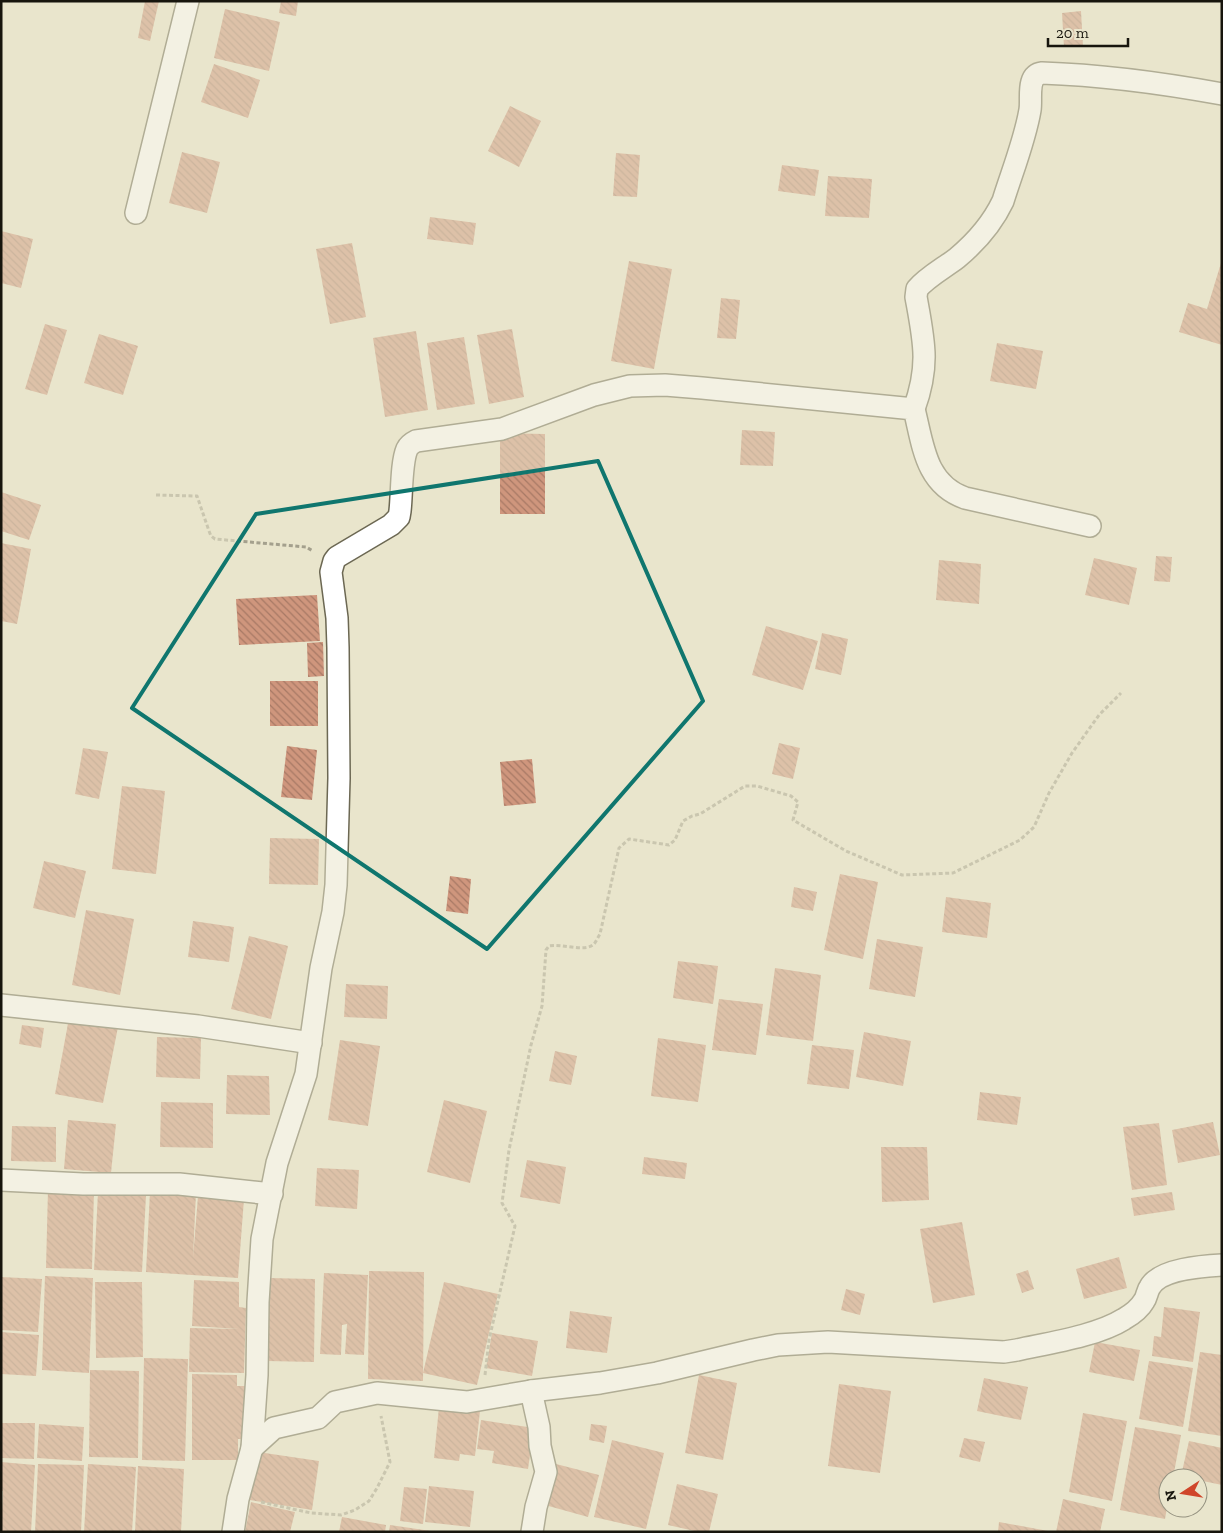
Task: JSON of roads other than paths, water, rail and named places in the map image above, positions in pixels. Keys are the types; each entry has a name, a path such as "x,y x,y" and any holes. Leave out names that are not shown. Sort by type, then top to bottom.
{"street":[{"path":"136,213 188,1"},
{"path":"1090,526 965,498 954,494 935,477 928,463 914,409 920,392 924,367 924,342 916,297 917,289 959,257 975,241 999,210 1028,117 1032,81 1038,74 1079,74 1170,85 1222,94"},
{"path":"233,1532 238,1499 252,1448 257,1375 258,1302 262,1239 277,1163 306,1074 321,968 333,912 336,885 339,723 337,618 331,579 334,561 337,557 391,526 396,521 400,511 407,449 410,444 416,441 502,429 594,395 630,386 702,388 914,409"},
{"path":"1,1005 198,1026 311,1043"},
{"path":"1,1180 83,1184 179,1184 272,1194"},
{"path":"252,1448 274,1428 318,1418 335,1402 377,1392 467,1402 531,1391 613,1381 657,1373 753,1350 803,1343 828,1342 1004,1352 1017,1350 1108,1328 1126,1318 1138,1308 1144,1301 1151,1285 1159,1279 1174,1272 1195,1267 1222,1265"},
{"path":"531,1391 540,1427 540,1446 546,1472 536,1507 532,1532"}]}
